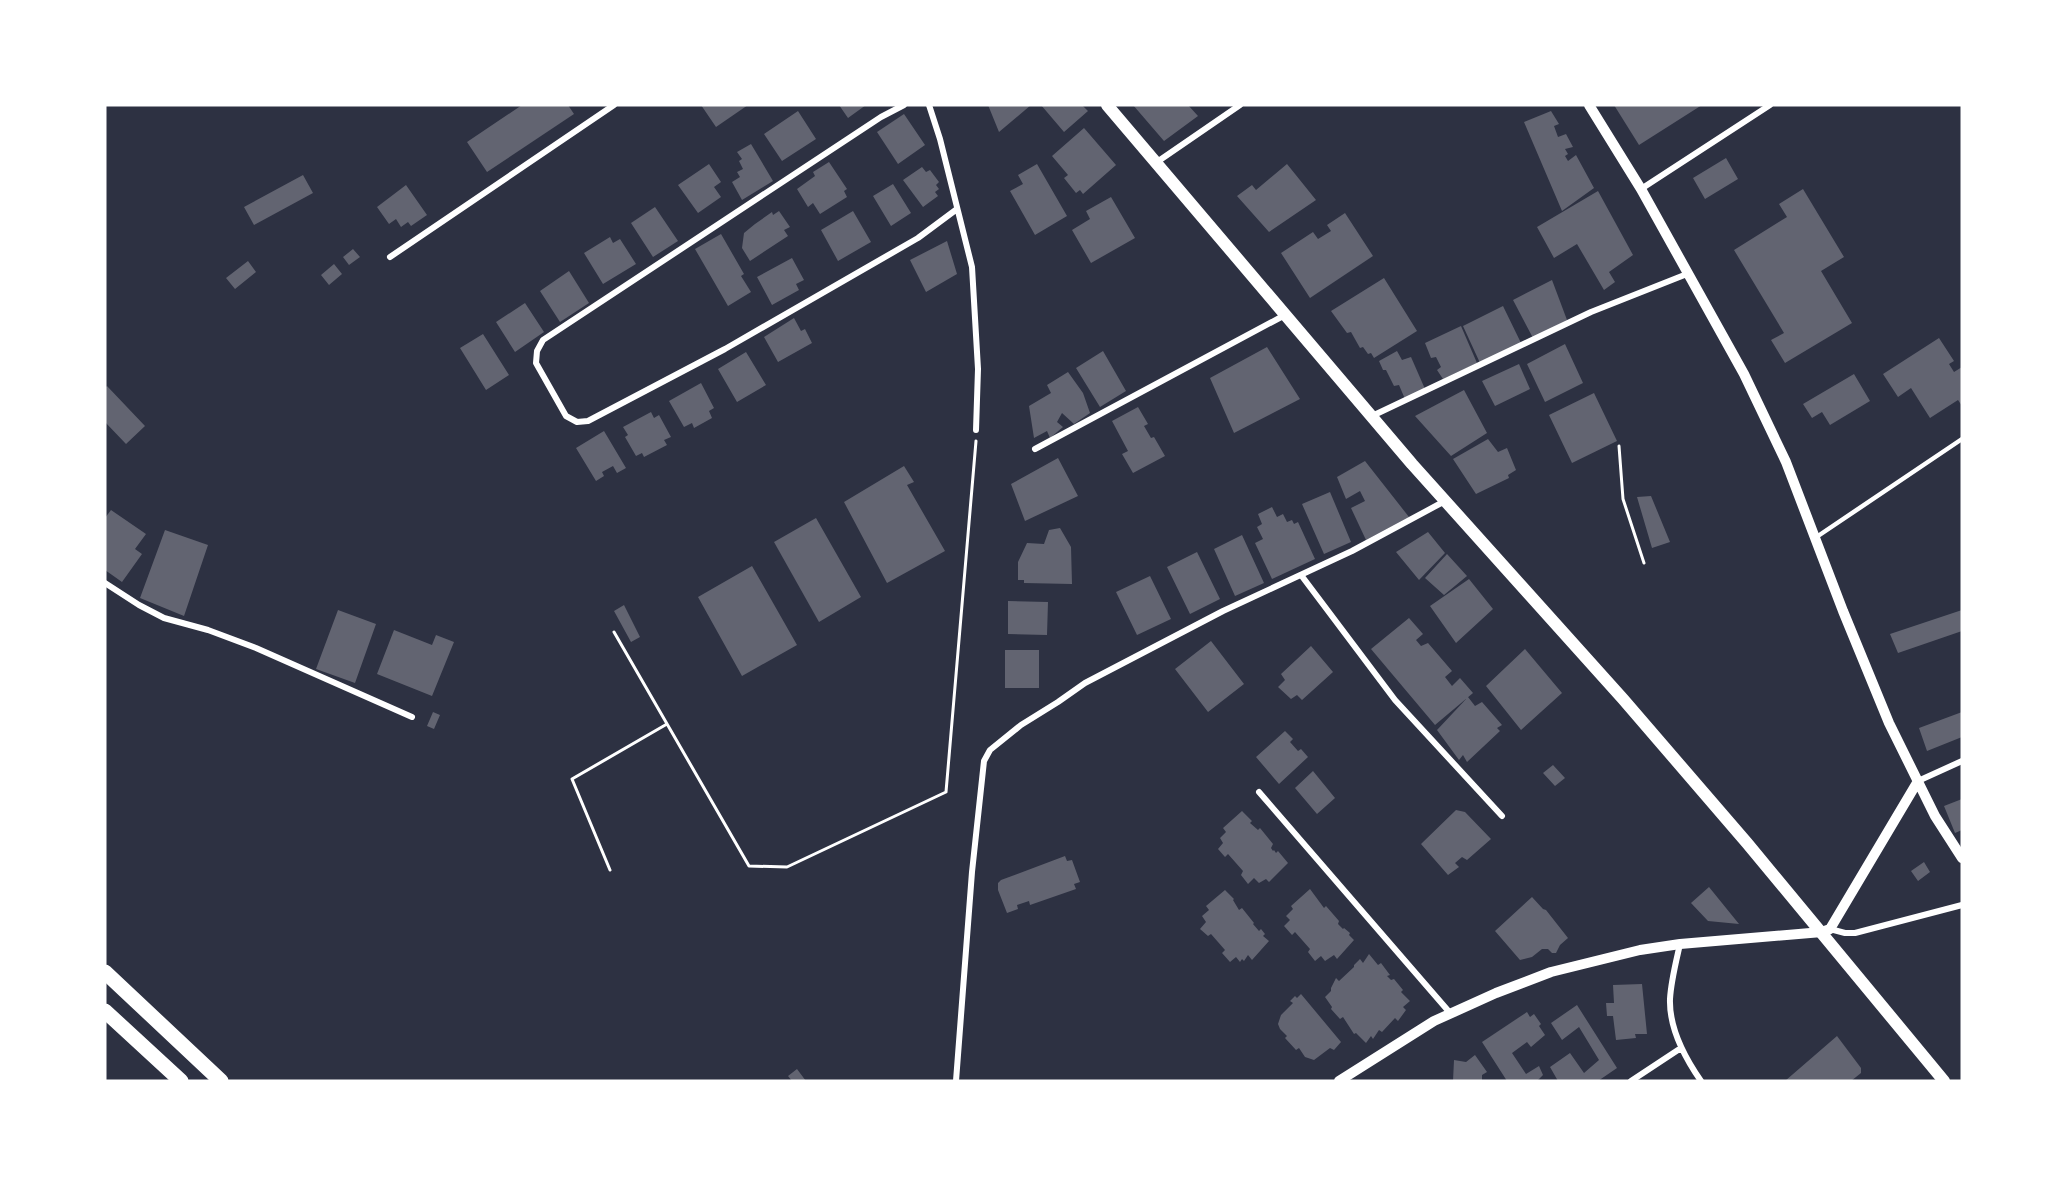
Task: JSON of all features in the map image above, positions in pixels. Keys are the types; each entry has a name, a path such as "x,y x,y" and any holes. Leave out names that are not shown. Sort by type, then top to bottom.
{"highway":[{"path":"105,972 221,1081"},
{"path":"105,1011 182,1081"}],"main road":[{"path":"1107,105 1445,501 1623,699 1826,931 1944,1081"}],"street":[{"path":"390,256 614,105"},
{"path":"904,105 880,117 543,340 537,351 536,363 566,416 577,422 588,421 756,332 918,238 957,209"},
{"path":"929,105 940,139 972,267 978,369 976,430"},
{"path":"1157,162 1240,105"},
{"path":"1589,105 1641,189 1744,374 1786,462 1889,723 1935,816 1962,858"},
{"path":"1641,189 1770,105"},
{"path":"1372,416 1591,312 1687,274"},
{"path":"1035,450 1286,315"},
{"path":"956,1081 972,872 982,771 986,756 1021,724 1058,702 1085,682 1223,611 1352,551 1445,501"},
{"path":"1301,575 1395,700 1502,816"},
{"path":"105,583 164,618 208,630 256,648 412,717"},
{"path":"1826,931 1918,782 1962,760"},
{"path":"1259,792 1451,1014"},
{"path":"1339,1081 1434,1021 1496,993 1551,972 1640,950 1680,944 1826,931 1855,933 1962,905"},
{"path":"1680,944 1670,1008 1681,1048 1701,1081"},
{"path":"1631,1081 1681,1048"}],"lane":[{"path":"1815,538 1962,439"}],"path":[{"path":"614,632 749,866 787,867 946,792 976,430"},
{"path":"1619,446 1623,499 1644,563"},
{"path":"610,870 572,779 667,724"}],"building":[{"path":"522,105 568,105 574,114 487,172 467,142"},
{"path":"701,105 748,105 716,127"},
{"path":"839,105 866,105 848,118"},
{"path":"988,105 1031,105 999,132"},
{"path":"1041,105 1082,105 1088,111 1064,132"},
{"path":"1133,105 1188,105 1198,116 1164,141"},
{"path":"1614,105 1702,105 1639,145"},
{"path":"798,111 816,139 782,161 764,134"},
{"path":"1551,111 1559,124 1554,126 1558,137 1566,134 1573,147 1565,149 1568,154 1565,156 1568,161 1576,155 1594,188 1562,211 1524,122"},
{"path":"904,114 925,145 898,164 877,132"},
{"path":"1084,128 1116,165 1083,194 1080,190 1076,193 1064,178 1068,175 1052,156"},
{"path":"751,144 773,181 742,200 732,182 740,177 737,172 743,169 739,161 742,159 737,152"},
{"path":"1726,158 1738,179 1705,199 1693,178"},
{"path":"829,162 847,189 844,191 847,197 820,214 813,203 808,207 797,189 815,176 813,172"},
{"path":"709,164 721,182 714,187 721,197 698,213 678,185"},
{"path":"1037,164 1067,216 1035,235 1010,191 1023,184 1018,175"},
{"path":"1287,164 1316,200 1269,232 1237,196 1252,185 1256,190"},
{"path":"922,167 926,172 930,170 939,182 936,185 939,189 935,192 938,196 923,207 903,180"},
{"path":"303,175 313,193 254,225 244,207"},
{"path":"893,184 911,213 891,226 873,196"},
{"path":"406,185 427,215 411,226 408,222 401,227 396,219 389,224 377,207"},
{"path":"1803,189 1844,257 1821,271 1852,323 1785,363 1771,340 1784,333 1734,250 1787,217 1779,204"},
{"path":"1598,191 1633,255 1609,272 1615,282 1604,290 1577,244 1554,258 1537,227"},
{"path":"1111,197 1135,238 1091,263 1072,230 1090,219 1086,211"},
{"path":"655,207 678,241 653,257 631,223"},
{"path":"779,211 790,227 784,230 788,236 750,261 742,248 744,233 772,212 773,215"},
{"path":"853,211 871,242 838,261 821,230"},
{"path":"1345,213 1373,256 1310,298 1281,253 1313,232 1318,239 1331,231 1327,225"},
{"path":"721,234 744,274 741,276 751,292 728,306 695,249"},
{"path":"610,237 613,243 620,239 636,264 603,284 584,253"},
{"path":"947,241 957,274 926,292 910,260"},
{"path":"353,249 360,257 349,265 343,257"},
{"path":"792,258 804,280 796,284 799,290 772,305 757,277"},
{"path":"248,261 256,272 235,289 226,278"},
{"path":"334,264 342,274 329,285 321,275"},
{"path":"569,271 589,303 560,322 540,291"},
{"path":"1384,278 1417,331 1374,358 1363,347 1360,348 1351,332 1347,333 1331,311"},
{"path":"1552,280 1567,320 1533,338 1513,300"},
{"path":"525,303 544,332 515,352 496,322"},
{"path":"1503,306 1521,343 1480,363 1463,326"},
{"path":"794,318 801,331 805,329 812,343 778,362 764,337"},
{"path":"1461,326 1477,363 1443,379 1437,370 1441,367 1436,357 1431,358 1425,343"},
{"path":"483,334 509,375 486,390 460,348"},
{"path":"1939,338 1954,361 1949,364 1954,372 1962,367 1962,406 1958,400 1930,418 1911,388 1898,397 1883,374"},
{"path":"1565,344 1583,383 1545,402 1527,364"},
{"path":"1267,347 1300,399 1234,433 1210,378"},
{"path":"1103,351 1126,391 1100,407 1076,368"},
{"path":"1397,351 1402,360 1411,357 1425,389 1405,399 1399,385 1394,386 1379,361"},
{"path":"746,352 766,385 737,402 718,369"},
{"path":"1519,364 1530,389 1495,406 1482,381"},
{"path":"1068,372 1083,393 1090,413 1074,424 1062,413 1057,422 1063,427 1050,438 1047,431 1034,438 1029,406 1051,393 1047,385"},
{"path":"1854,374 1870,401 1830,425 1822,412 1812,418 1803,404"},
{"path":"701,383 714,408 709,411 712,418 694,428 692,423 684,427 669,401"},
{"path":"107,386 145,426 126,444 105,422 105,388"},
{"path":"1464,390 1487,433 1451,456 1415,416"},
{"path":"1594,393 1617,441 1572,463 1549,415"},
{"path":"1138,407 1148,424 1144,426 1151,438 1154,437 1165,456 1133,473 1122,454 1128,451 1112,421"},
{"path":"651,412 654,418 659,415 671,437 664,440 667,445 644,457 642,453 636,456 625,437 628,435 623,427"},
{"path":"604,431 626,468 617,473 613,466 602,472 604,476 596,481 576,448"},
{"path":"1488,439 1498,452 1507,448 1516,470 1508,475 1509,478 1476,494 1453,459"},
{"path":"1058,458 1078,496 1025,521 1011,484"},
{"path":"1365,461 1409,517 1366,540 1351,508 1365,501 1360,491 1346,499 1337,477"},
{"path":"904,466 914,482 907,485 945,551 887,583 844,502"},
{"path":"1330,492 1351,542 1324,554 1302,504"},
{"path":"1651,496 1670,542 1652,548 1637,497"},
{"path":"1272,507 1277,517 1283,514 1287,522 1292,520 1294,524 1298,522 1315,559 1272,579 1255,543 1263,539 1257,527 1262,524 1258,514"},
{"path":"111,510 146,534 135,549 142,554 122,582 105,570 105,518"},
{"path":"816,518 861,597 819,622 774,542"},
{"path":"1060,528 1071,547 1072,584 1024,583 1024,580 1018,580 1018,562 1027,543 1044,544 1049,530"},
{"path":"165,530 208,545 184,616 140,598"},
{"path":"1428,532 1445,553 1419,580 1396,552"},
{"path":"1242,535 1264,583 1235,596 1214,549"},
{"path":"1197,552 1220,599 1190,614 1167,567"},
{"path":"1447,554 1467,576 1444,595 1425,578"},
{"path":"752,566 797,645 742,676 698,597"},
{"path":"1150,576 1171,619 1137,635 1116,592"},
{"path":"1469,579 1493,609 1456,643 1430,606"},
{"path":"1008,601 1048,602 1047,635 1008,634"},
{"path":"624,605 640,637 631,642 614,611"},
{"path":"338,610 376,624 355,683 316,669"},
{"path":"1962,610 1962,631 1898,653 1890,634"},
{"path":"1409,618 1423,634 1416,640 1421,646 1428,643 1452,671 1445,677 1452,686 1460,678 1473,693 1435,725 1371,649"},
{"path":"394,630 432,645 436,635 454,642 432,696 377,674"},
{"path":"1211,641 1244,684 1208,712 1175,669"},
{"path":"1311,646 1333,672 1302,700 1297,695 1291,699 1278,687 1285,680 1281,674"},
{"path":"1525,649 1562,693 1521,730 1486,686"},
{"path":"1005,650 1039,650 1039,688 1005,688"},
{"path":"1468,697 1475,706 1482,702 1502,725 1497,728 1500,731 1467,762 1463,755 1459,760 1437,730"},
{"path":"433,712 440,715 434,729 427,726"},
{"path":"1962,712 1962,737 1927,751 1919,728"},
{"path":"1285,731 1293,739 1290,742 1308,757 1279,784 1256,757"},
{"path":"1553,765 1565,778 1555,786 1543,773"},
{"path":"1313,771 1335,798 1317,814 1295,788"},
{"path":"1962,799 1962,830 1955,833 1944,806"},
{"path":"1456,810 1465,812 1491,839 1467,860 1462,857 1455,863 1459,867 1448,875 1421,844"},
{"path":"1242,811 1252,821 1250,823 1258,830 1260,828 1273,844 1271,848 1273,851 1276,853 1278,851 1288,863 1269,882 1266,879 1259,883 1254,878 1248,884 1241,875 1243,871 1228,854 1225,857 1218,849 1223,843 1220,838 1226,832 1223,828"},
{"path":"1065,856 1067,861 1072,860 1080,882 1074,884 1076,889 1030,905 1029,901 1017,905 1018,909 1007,913 998,890 998,883 1001,880"},
{"path":"1924,862 1930,872 1918,881 1911,871"},
{"path":"1709,887 1739,924 1708,921 1691,903"},
{"path":"1310,889 1324,908 1326,906 1339,921 1338,924 1350,933 1349,935 1354,940 1337,959 1334,955 1325,961 1321,956 1315,961 1308,952 1310,949 1295,932 1292,935 1284,926 1290,920 1286,916 1293,909 1291,906"},
{"path":"1225,890 1234,899 1239,910 1242,908 1269,941 1252,960 1248,955 1244,961 1242,959 1240,962 1236,957 1230,962 1222,953 1225,950 1211,934 1208,936 1200,929 1206,922 1202,916 1209,910 1206,906"},
{"path":"1532,897 1546,910 1568,938 1560,945 1556,953 1542,949 1532,957 1520,960 1495,931"},
{"path":"1369,954 1378,965 1381,963 1390,975 1387,976 1391,980 1394,979 1403,990 1401,992 1410,1001 1403,1007 1406,1010 1398,1021 1395,1018 1382,1032 1379,1030 1373,1039 1371,1036 1366,1043 1356,1033 1354,1034 1343,1017 1340,1019 1331,1009 1325,997 1331,991 1336,978 1339,981 1360,959 1363,963"},
{"path":"1642,984 1647,1034 1635,1034 1636,1038 1616,1040 1613,1016 1607,1016 1606,1003 1614,1003 1613,985"},
{"path":"1301,994 1341,1042 1334,1050 1330,1048 1314,1060 1305,1057 1299,1048 1296,1050 1285,1038 1287,1036 1278,1024 1281,1015 1293,1003 1290,1001"},
{"path":"1577,1005 1617,1068 1598,1081 1558,1081 1550,1067 1570,1053 1584,1073 1599,1060 1579,1027 1562,1040 1551,1023"},
{"path":"1527,1012 1530,1017 1534,1014 1545,1035 1531,1047 1527,1042 1512,1053 1526,1074 1539,1066 1543,1075 1537,1081 1507,1081 1482,1042"},
{"path":"1837,1036 1861,1068 1861,1073 1851,1081 1785,1081"},
{"path":"1475,1055 1487,1072 1482,1075 1482,1081 1453,1081 1454,1060 1466,1062"},
{"path":"797,1069 806,1081 792,1081 788,1076"}]}
